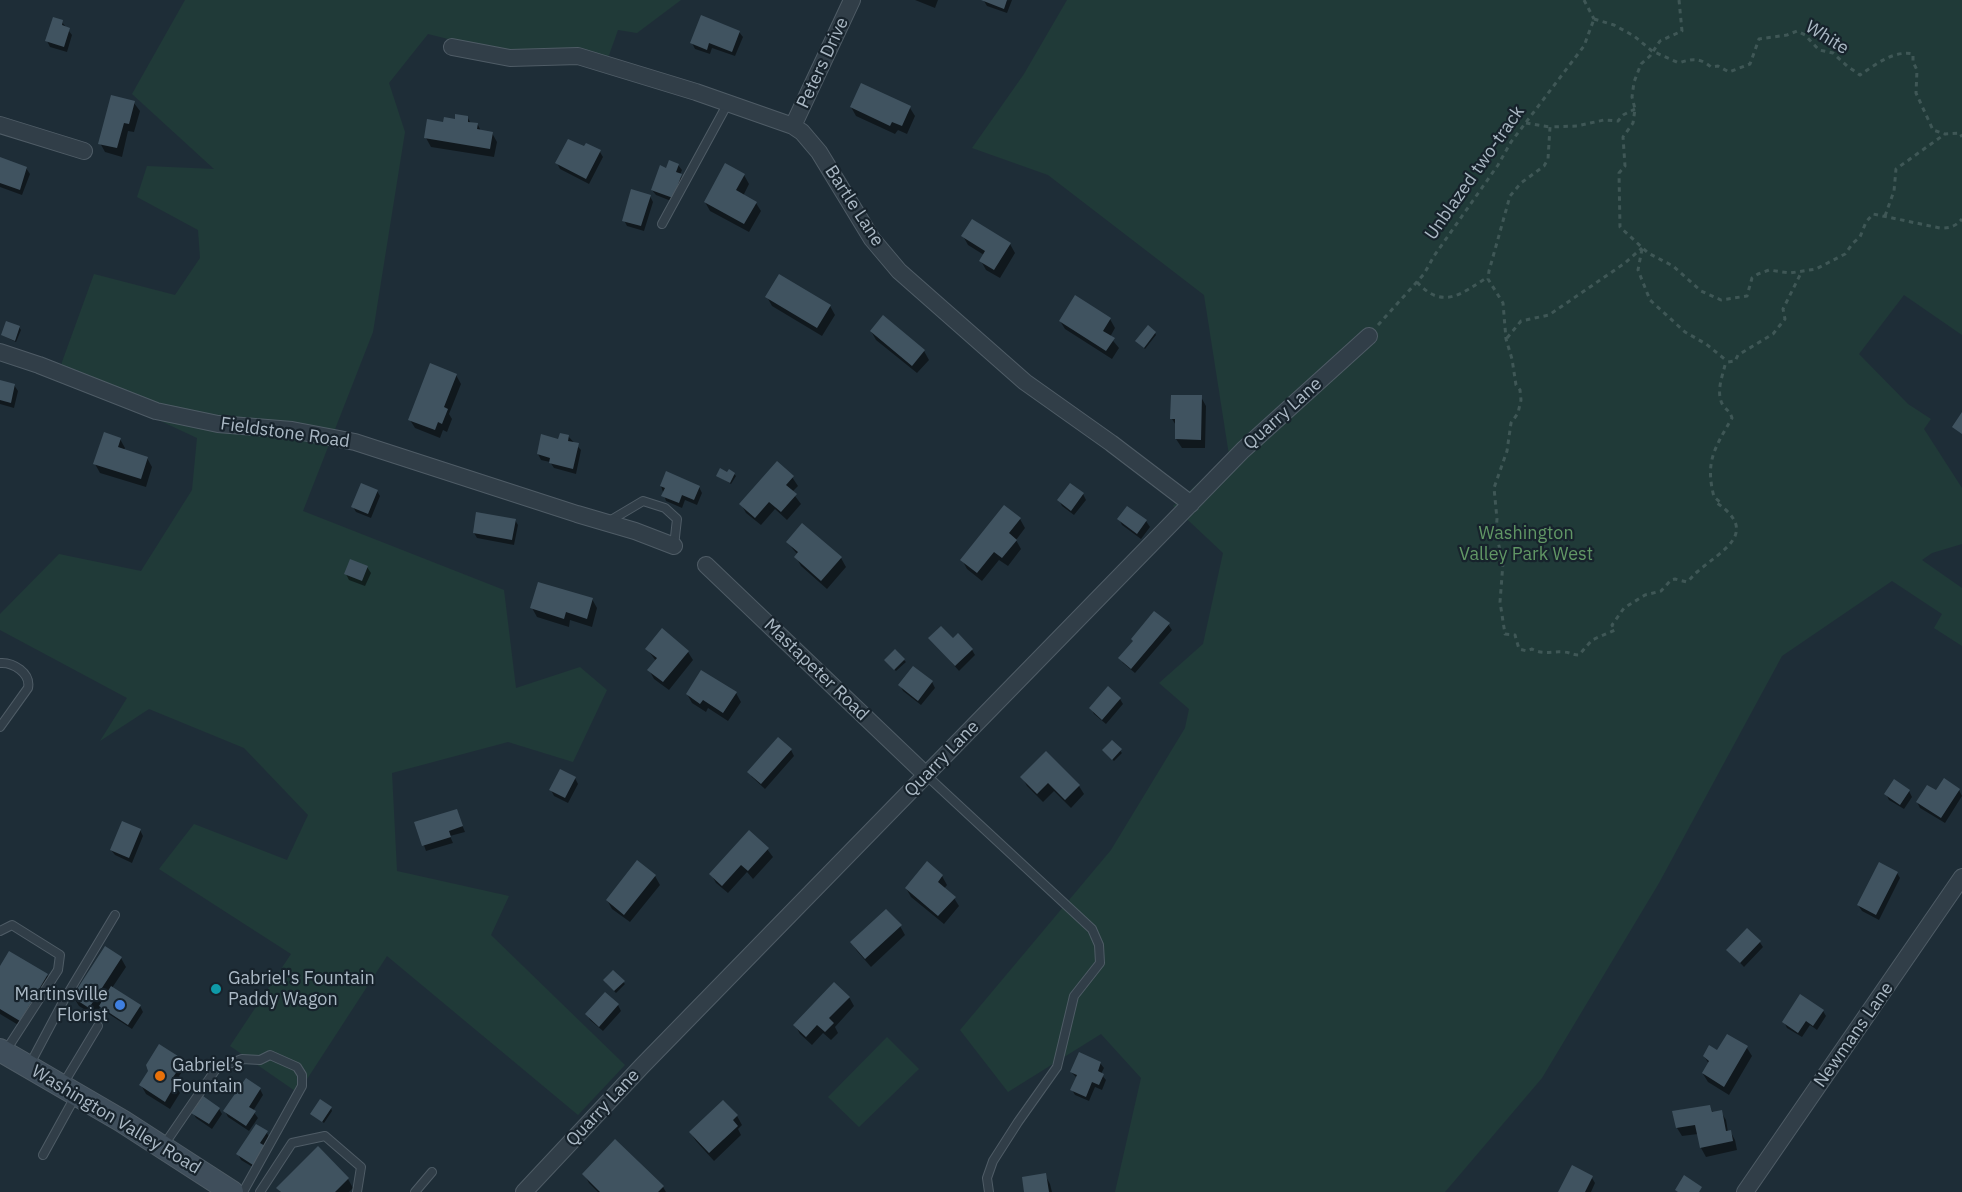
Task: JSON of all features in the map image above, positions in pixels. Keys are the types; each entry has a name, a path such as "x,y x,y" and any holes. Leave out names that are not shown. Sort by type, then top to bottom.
{"street":[{"name":"Peters Drive","path":"793,126 852,0"},
{"name":"Bartle Lane","path":"452,47 510,58 578,56 793,126 802,132 819,152 872,239 899,271 1025,382 1191,504"},
{"path":"0,125 84,151"},
{"name":"Quarry Lane","path":"524,1192 642,1066 1243,450 1369,336"},
{"name":"Fieldstone Road","path":"0,352 156,411 218,424 292,430 355,442 635,531 674,546"},
{"name":"Mastapeter Road","path":"706,565 926,775"},
{"name":"Newmans Lane","path":"1745,1192 1962,877"},
{"name":"Washington Valley Road","path":"2,1051 232,1192"}],"lane":[{"path":"663,224 728,103"},
{"path":"606,523 643,501 665,508 677,519 674,546"},
{"path":"0,663 8,662 15,665 26,675 29,682 28,688 0,727"},
{"path":"926,775 1092,929 1099,945 1100,963 1074,996 1057,1067 993,1161 987,1178 989,1192"},
{"path":"28,1066 115,915"},
{"path":"0,931 12,925 60,955 58,970 2,1051"},
{"path":"43,1155 98,1026"},
{"path":"162,1147 216,1069 242,1059 260,1060 270,1055 297,1067 302,1075 302,1086 243,1192"},
{"path":"260,1192 292,1143 325,1136 361,1167 357,1192"},
{"path":"415,1192 432,1172"}],"path":[{"path":"1584,0 1594,20 1614,25 1634,36 1652,51"},
{"path":"1679,0 1682,31 1660,41 1641,64 1634,82 1632,97 1635,109 1632,123 1623,137 1625,166 1618,174 1620,227 1648,254 1673,266 1701,291 1721,300 1747,296 1752,278 1758,274 1769,270 1790,273 1816,269 1845,254 1860,237 1868,218 1873,214 1940,228 1950,228 1962,219"},
{"name":"Unblazed two-track","path":"1369,336 1417,282 1526,123 1584,46 1594,20"},
{"name":"White","path":"1652,51 1679,63 1692,58 1703,60 1711,67 1718,66 1729,72 1750,64 1759,39 1797,32 1819,50 1833,53 1860,75 1894,54 1902,52 1913,54 1913,62 1917,70 1916,93 1933,130 1945,134"},
{"path":"1526,123 1550,127 1577,126 1604,120 1618,121 1623,115 1635,109"},
{"path":"1550,127 1548,159 1544,166 1521,183 1510,196 1488,277 1503,303 1506,339 1521,400 1518,413 1511,423 1507,451 1494,488 1496,533 1503,563 1500,576 1500,611 1505,634 1515,635 1519,649 1527,651 1532,649 1546,654 1565,651 1579,655 1592,640 1615,630 1612,625 1624,608 1645,595 1661,591 1671,580 1688,582 1698,571 1721,554 1734,538 1737,528 1717,503 1720,502 1714,497 1710,482 1712,454 1732,418 1723,405 1718,390 1725,365 1735,361 1738,355 1773,334 1785,319 1784,309 1802,271"},
{"path":"1885,216 1894,191 1896,169 1945,134 1960,133 1962,137"},
{"path":"1506,339 1521,321 1549,315 1625,263 1642,248"},
{"path":"1642,248 1638,270 1650,300 1685,332 1706,344 1728,362"},
{"path":"1417,282 1428,292 1449,298 1461,294 1488,277"}],"green space":[{"path":"185,0 681,0 637,33 618,30 608,58 495,48 428,34 389,83 405,132 373,332 303,511 504,590 516,688 580,667 607,690 573,762 508,742 392,773 397,871 509,896 491,935 625,1065 578,1115 387,956 298,1093 230,1046 291,954 159,869 194,824 287,860 308,815 244,748 149,709 100,741 127,698 0,630 0,614 59,554 141,571 192,490 197,438 58,373 94,274 175,295 200,258 198,230 137,197 147,166 214,169 132,94"},
{"name":"Washington Valley Park West","path":"1067,0 1962,0 1962,335 1904,295 1859,354 1908,404 1931,419 1924,429 1962,488 1962,544 1932,553 1922,560 1962,588 1962,646 1934,628 1942,614 1892,581 1782,656 1659,883 1542,1078 1445,1192 1115,1192 1141,1078 1101,1034 1008,1092 960,1030 1111,850 1185,728 1189,709 1159,683 1203,644 1223,553 1173,506 1229,455 1204,295 1048,175 972,148 1024,74"},
{"path":"887,1037 919,1069 859,1127 828,1097"}],"building":[{"path":"981,0 1007,0 1004,9"},
{"path":"701,15 740,31 732,52 709,43 707,50 690,43"},
{"path":"53,17 63,20 62,25 70,28 64,47 45,41"},
{"path":"861,83 911,106 902,126 892,122 890,126 850,107"},
{"path":"111,95 135,101 129,124 124,123 117,148 98,144"},
{"path":"455,114 468,116 468,122 478,123 477,129 493,132 490,149 424,138 427,119 443,122 444,117 455,119"},
{"path":"568,139 584,146 586,143 601,150 586,179 555,163"},
{"path":"0,157 27,167 20,190 0,183"},
{"path":"669,160 679,164 676,172 682,174 673,198 651,190 660,165 666,168"},
{"path":"725,163 745,174 736,190 757,202 744,224 704,202"},
{"path":"631,189 651,195 641,226 622,221"},
{"path":"972,219 1011,243 994,270 979,261 985,251 961,236"},
{"path":"779,274 831,305 817,328 765,297"},
{"path":"1075,295 1111,318 1103,331 1115,338 1106,351 1059,321"},
{"path":"883,315 925,350 912,366 870,331"},
{"path":"6,321 20,326 15,341 1,335"},
{"path":"1148,325 1156,332 1144,348 1135,341"},
{"path":"430,363 457,374 444,407 448,409 442,424 438,422 435,430 408,420"},
{"path":"0,380 15,384 11,403 0,400"},
{"path":"1171,395 1202,395 1201,440 1175,439 1175,419 1170,419"},
{"path":"1962,412 1962,434 1952,427"},
{"path":"104,432 121,438 118,447 148,457 141,479 93,464"},
{"path":"560,433 569,435 568,441 579,443 573,469 549,463 550,458 537,454 541,434 558,439"},
{"path":"777,461 794,476 786,485 797,494 781,512 769,502 755,518 739,504"},
{"path":"720,468 727,472 729,469 735,473 730,483 716,476"},
{"path":"666,471 700,486 694,500 682,495 679,503 661,496 665,488 660,486"},
{"path":"361,483 378,490 368,514 351,507"},
{"path":"1070,483 1084,493 1071,511 1057,500"},
{"path":"1004,505 1021,518 1009,533 1017,540 1002,558 994,552 977,573 960,560"},
{"path":"1127,506 1147,520 1137,534 1117,519"},
{"path":"476,512 516,519 512,540 473,533"},
{"path":"802,523 842,557 821,581 794,557 798,552 786,542"},
{"path":"350,559 368,566 362,581 344,574"},
{"path":"538,582 593,598 587,619 566,612 564,619 530,608"},
{"path":"1154,611 1170,623 1131,669 1118,658"},
{"path":"941,626 953,638 958,633 973,649 955,666 928,638"},
{"path":"662,628 689,651 663,682 647,670 657,658 645,649"},
{"path":"895,649 905,659 894,670 884,660"},
{"path":"913,666 933,681 918,701 898,685"},
{"path":"701,670 737,692 723,713 703,700 700,704 686,694"},
{"path":"1108,686 1121,698 1102,720 1089,708"},
{"path":"778,737 792,749 761,784 747,772"},
{"path":"1112,740 1122,749 1112,760 1102,750"},
{"path":"1046,751 1080,785 1065,800 1048,783 1037,794 1020,777"},
{"path":"560,769 576,777 565,798 549,790"},
{"path":"1944,778 1960,789 1941,818 1916,802 1927,785 1936,790"},
{"path":"1894,779 1910,790 1900,805 1884,794"},
{"path":"457,809 463,826 449,831 451,837 422,846 414,822"},
{"path":"122,821 141,829 129,858 110,850"},
{"path":"749,830 769,848 748,871 741,865 722,886 709,874"},
{"path":"637,860 656,875 624,915 606,900"},
{"path":"927,861 943,875 938,882 956,897 938,916 905,888"},
{"path":"1879,862 1898,872 1876,915 1857,905"},
{"path":"886,909 902,925 865,959 850,942"},
{"path":"1747,928 1761,941 1740,963 1726,950"},
{"path":"105,946 122,957 89,1008 72,997"},
{"path":"9,951 48,974 20,1021 0,1009 0,966"},
{"path":"613,970 625,981 614,991 603,980"},
{"path":"834,982 850,997 829,1018 834,1023 825,1032 817,1025 806,1037 793,1025"},
{"name":"Martinsville Florist","path":"111,986 141,1005 128,1025 99,1006"},
{"path":"605,992 619,1004 599,1027 585,1014"},
{"path":"1800,994 1824,1010 1813,1026 1806,1021 1798,1033 1782,1022"},
{"path":"1727,1034 1748,1046 1724,1087 1702,1073 1709,1061 1703,1056 1709,1045 1717,1050"},
{"name":"Gabriel’s Fountain","path":"159,1044 181,1058 174,1068 178,1070 171,1080 176,1083 165,1102 139,1085 148,1071 146,1065"},
{"path":"1079,1052 1101,1062 1098,1071 1104,1074 1099,1085 1092,1082 1086,1097 1070,1090 1077,1075 1070,1072"},
{"path":"246,1078 261,1088 249,1107 256,1111 246,1126 223,1111"},
{"path":"203,1096 220,1108 209,1124 191,1113"},
{"path":"320,1099 332,1107 322,1122 310,1114"},
{"path":"723,1100 738,1115 733,1120 738,1126 709,1153 689,1132"},
{"path":"1710,1105 1712,1112 1722,1110 1726,1131 1731,1130 1733,1141 1700,1148 1695,1125 1676,1128 1672,1111"},
{"path":"256,1124 268,1131 260,1143 265,1146 253,1165 236,1154"},
{"path":"615,1139 664,1186 658,1192 600,1192 582,1174"},
{"path":"318,1146 349,1178 335,1192 281,1192 276,1188"},
{"path":"1572,1165 1593,1176 1585,1192 1558,1192"},
{"path":"1046,1173 1049,1192 1024,1192 1022,1177"},
{"path":"1684,1175 1702,1187 1699,1192 1675,1190"}],"place":[{"name":"Gabriel's Fountain Paddy Wagon","path":"216,989"},
{"name":"Martinsville Florist","path":"120,1005"},
{"name":"Gabriel’s Fountain","path":"160,1076"}]}
